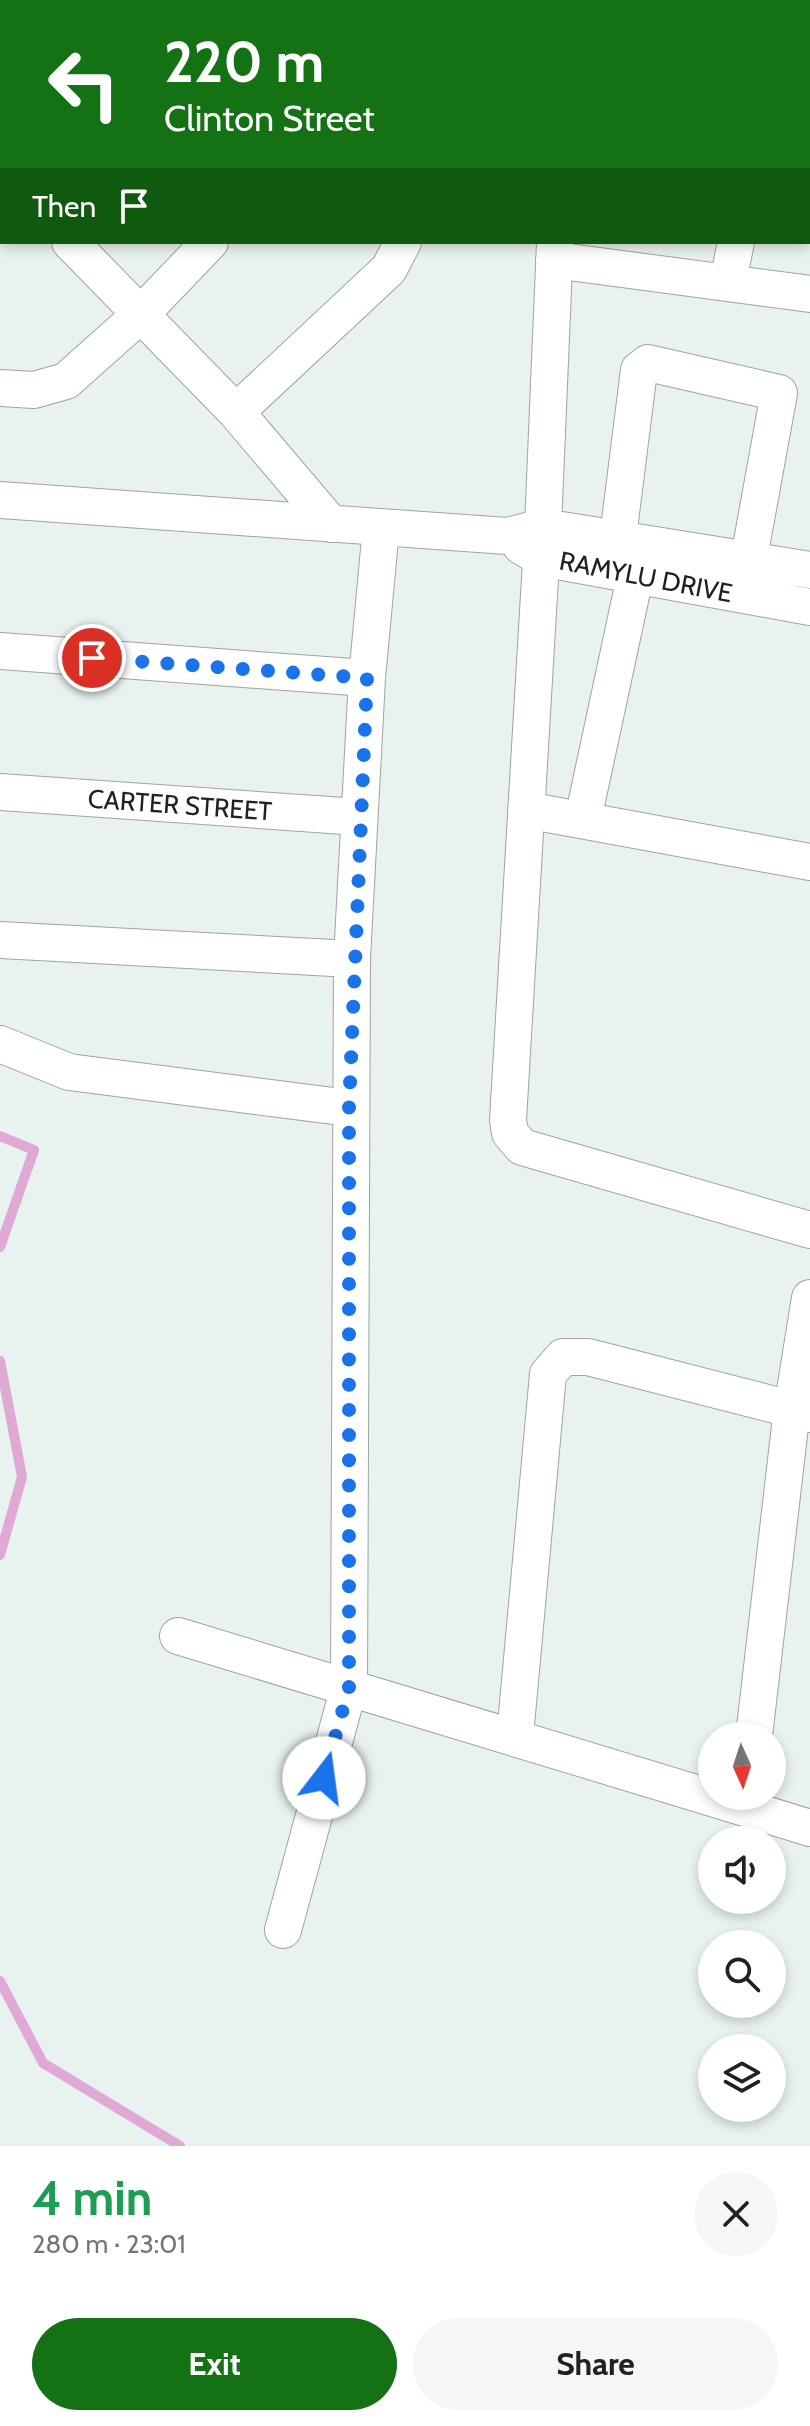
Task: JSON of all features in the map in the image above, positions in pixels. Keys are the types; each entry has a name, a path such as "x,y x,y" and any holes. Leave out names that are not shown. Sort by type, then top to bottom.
{"street":[{"path":"72,244 236,412 331,524"},
{"path":"0,388 34,390 66,381 140,315 208,244"},
{"path":"236,412 389,269 402,244"},
{"path":"728,281 736,244"},
{"path":"810,294 555,251 542,542 508,1104 510,1133 522,1147 810,1230"},
{"path":"618,537 639,370 648,363 779,393 749,558"},
{"name":"RAMYLU DRIVE","path":"0,500 507,536 542,542 635,577 810,607"},
{"path":"283,1930 349,1687 352,959 367,678 381,528"},
{"name":"RAMYLU DRIVE","path":"542,542 618,537 810,570"},
{"path":"583,819 635,577"},
{"path":"0,651 367,678"},
{"name":"CARTER STREET","path":"0,792 359,817"},
{"path":"526,810 810,862"},
{"path":"0,940 352,959"},
{"path":"0,1044 69,1072 349,1108"},
{"path":"756,1722 801,1411 810,1298"},
{"path":"515,1736 548,1374 563,1357 588,1357 801,1411"},
{"path":"178,1636 698,1788"},
{"path":"766,1810 810,1828"}],"waterway":[{"path":"0,1136 34,1150 0,1247"},
{"path":"0,1361 22,1477 0,1555"},
{"path":"0,1981 43,2063 180,2146"}],"route":[{"path":"92,658 367,678 352,959 349,1108 349,1687 324,1778"}]}
